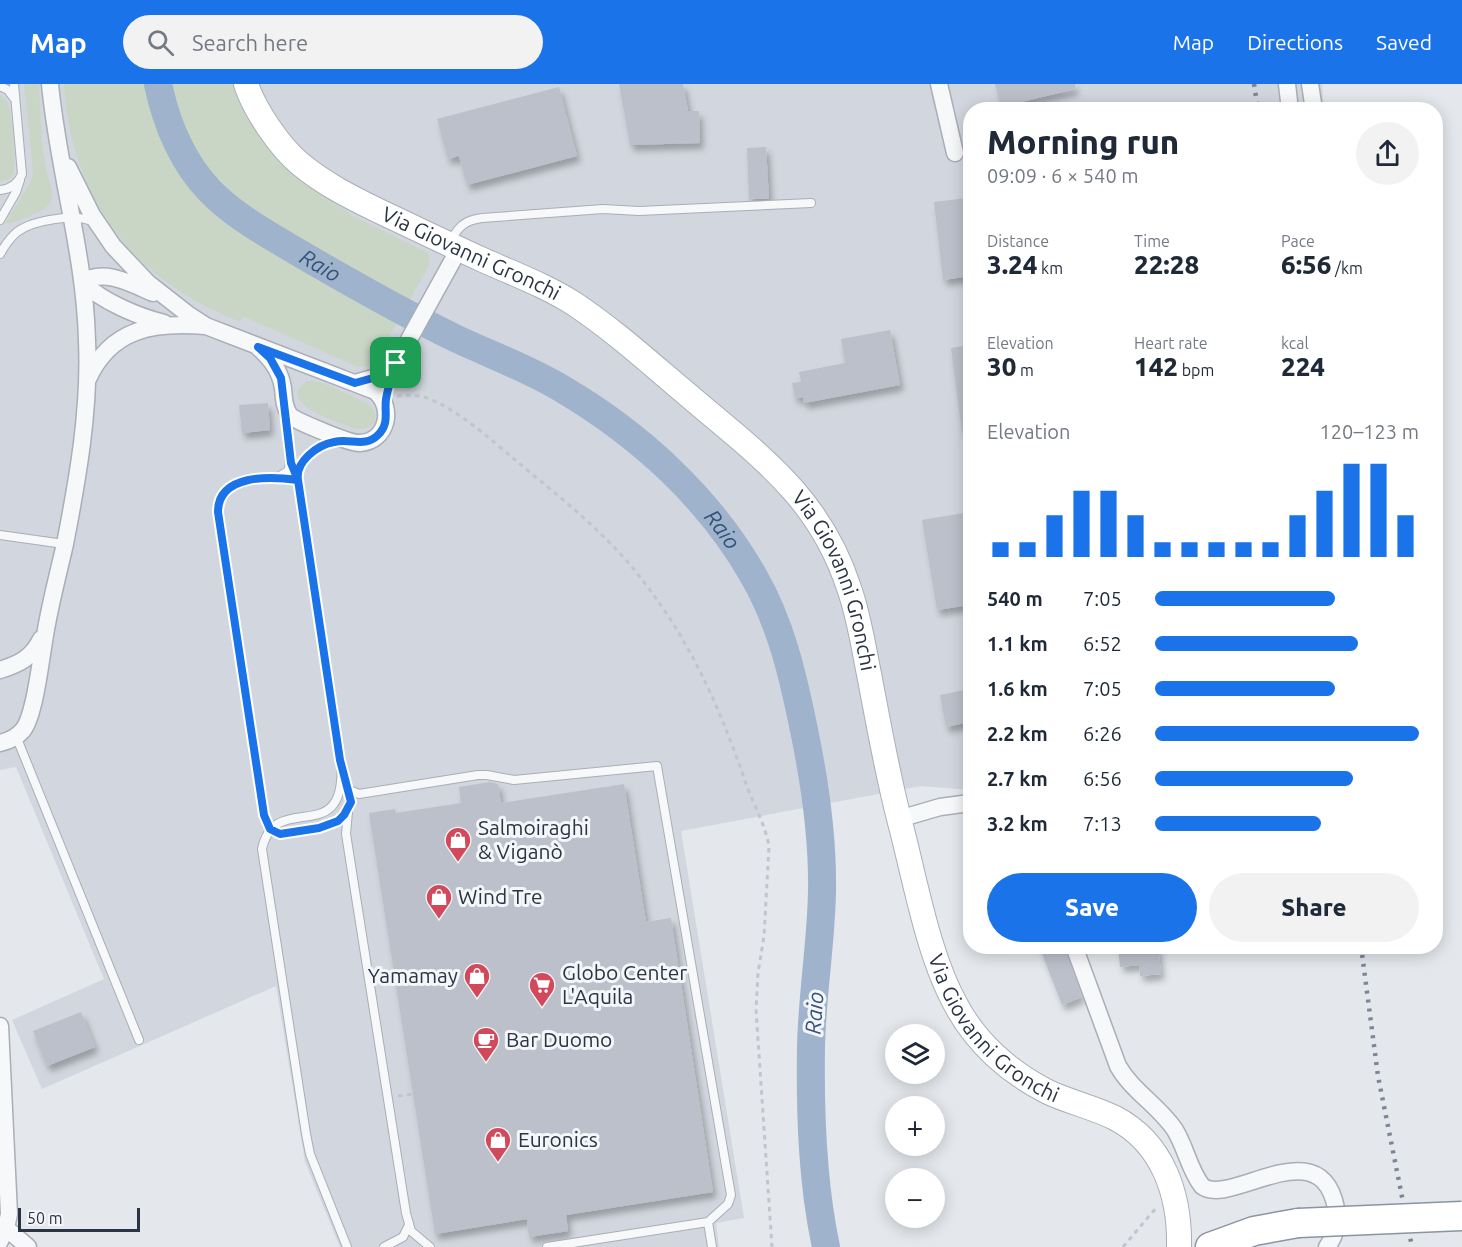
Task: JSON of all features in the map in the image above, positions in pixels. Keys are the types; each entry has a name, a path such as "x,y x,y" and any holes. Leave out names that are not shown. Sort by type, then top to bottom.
{"highway":[{"path":"1210,1247 1254,1231 1298,1223 1462,1216"}],"main road":[{"name":"Via Giovanni Gronchi","path":"246,84 270,129 296,161 337,190 454,247 549,289 600,322 754,451 797,492 831,544 849,586 899,819 939,966 952,998 968,1024 989,1049 1026,1079 1058,1096 1110,1116 1134,1131 1154,1151 1172,1187 1178,1218 1179,1246"}],"street":[{"path":"0,743 22,731 30,716 79,458 87,381 83,282 55,130 50,84"},
{"path":"939,84 955,153"},
{"path":"1287,84 1289,102"},
{"path":"1310,84 1313,102"},
{"path":"55,130 74,179 97,224 123,259 177,316"},
{"path":"258,347 277,368 290,416 355,443 367,442 381,432 386,420 386,401 396,363 443,278 454,247"},
{"path":"83,282 96,276 114,278 154,294 177,316 375,391 386,401"},
{"path":"83,282 98,294 125,309 155,320 177,316"},
{"path":"87,381 99,360 120,339 177,316"},
{"path":"355,383 380,376 396,363"},
{"path":"284,397 289,380 297,371 314,367"},
{"path":"0,669 29,657 37,646 47,621"},
{"path":"899,819 940,807 963,804"},
{"path":"1077,954 1118,1066 1130,1083 1153,1104 1174,1130 1202,1186 1208,1190 1220,1191 1269,1175 1292,1171 1317,1177 1325,1183 1330,1192 1337,1217 1335,1235 1328,1247"},
{"path":"0,1026 9,1199 9,1214 3,1234 28,1247"}],"lane":[{"path":"0,220 16,192 22,174 14,84"},
{"path":"0,86 10,92 15,104"},
{"path":"0,190 15,185 22,174"},
{"path":"454,247 461,225 478,218 603,209 639,211 811,203"},
{"path":"0,254 11,238 25,227 71,218 86,218 97,224"},
{"path":"278,477 288,471 290,460 284,397"},
{"path":"264,839 270,829 280,822 330,810 340,795 342,782 340,760 297,474 300,466 317,450 334,442 355,443"},
{"path":"290,460 298,480"},
{"path":"298,480 278,477 232,485 223,493 218,505 264,815 262,858 304,1125 310,1154 347,1247"},
{"path":"0,535 64,544"},
{"path":"16,736 140,1040"},
{"path":"340,760 351,802 346,834 409,1225 417,1237 430,1247"},
{"path":"349,790 359,794 483,775 514,780 657,766 731,1195 728,1204 708,1222 547,1247"},
{"path":"264,815 270,829 280,834 319,828 338,821 349,809"},
{"path":"708,1222 712,1247"},
{"path":"384,1247 403,1237 409,1225"}],"path":[{"path":"386,401 412,395 423,397 459,416 497,444 609,543 639,576 668,615 698,665 720,712 769,846 764,936 758,973 756,1010 772,1247"},
{"path":"1123,1247 1172,1187"}],"shaded area":[{"path":"0,84 1322,84 1323,102 963,102 963,789 921,786 681,831 744,1218 716,1223 719,1247 340,1247 305,1162 276,986 42,1089 12,1020 104,979 16,767 0,770"}],"green space":[{"path":"24,84 39,84 45,165 52,196 50,203 43,210 5,224 31,181 33,172"},
{"path":"64,84 234,84 238,94 291,172 353,216 428,253 430,263 376,361 367,366 358,367 243,316 240,322 193,299 153,271 112,227 83,174 67,115"},
{"path":"0,95 9,107 14,171 13,176 8,180 0,181"},
{"path":"307,381 320,382 371,406 376,417 372,425 367,428 355,428 310,410 298,396 299,389"}],"building":[{"path":"619,84 683,84 688,111 699,111 700,143 630,145"},
{"path":"995,84 1075,84 1075,89 1022,102 1000,102"},
{"path":"559,87 577,156 467,185 459,156 448,159 437,119"},
{"path":"766,147 769,199 749,199 747,148"},
{"path":"963,199 963,277 943,280 934,202"},
{"path":"890,330 900,385 804,403 803,397 795,398 792,383 801,382 799,372 845,363 841,339"},
{"path":"963,346 963,432 962,432 951,348"},
{"path":"268,403 270,430 242,433 239,405"},
{"path":"963,513 963,606 937,610 922,520"},
{"path":"963,690 963,723 946,727 940,695"},
{"name":"Globo Center L'Aquila","path":"490,782 498,784 501,803 624,784 646,922 671,918 713,1192 566,1215 568,1231 529,1237 527,1219 435,1234 369,813 395,809 396,813 461,803 459,787"},
{"path":"1042,954 1067,954 1082,997 1062,1005"},
{"path":"1119,954 1159,954 1161,974 1140,976 1139,965 1120,967"},
{"path":"81,1012 95,1047 47,1066 33,1031"}],"waterway":[{"name":"Raio","path":"158,84 166,113 183,154 199,179 228,207 271,237 374,296 457,339 538,376 592,408 646,448 694,494 716,520 753,575 779,631 790,670 800,710 818,810 822,892 812,1028 811,1097 815,1173 826,1247"}],"railway":[{"path":"1254,84 1257,102"},
{"path":"1362,954 1378,1076 1412,1247"}],"place":[{"name":"Salmoiraghi & Viganò","path":"458,863"},
{"name":"Wind Tre","path":"439,920"},
{"name":"Yamamay","path":"477,999"},
{"name":"Globo Center L'Aquila","path":"542,1008"},
{"name":"Bar Duomo","path":"486,1063"},
{"name":"Euronics","path":"498,1163"}],"route":[{"path":"396,363 380,376 355,383 258,347 270,358 281,378 291,463 298,480 340,760 351,802 344,815 331,825 280,834 270,829 264,815 218,512 219,498 227,488 238,483 278,477 298,480 297,474 300,466 311,454 324,446 341,441 367,442 377,436 385,426 386,397 396,363"}]}
